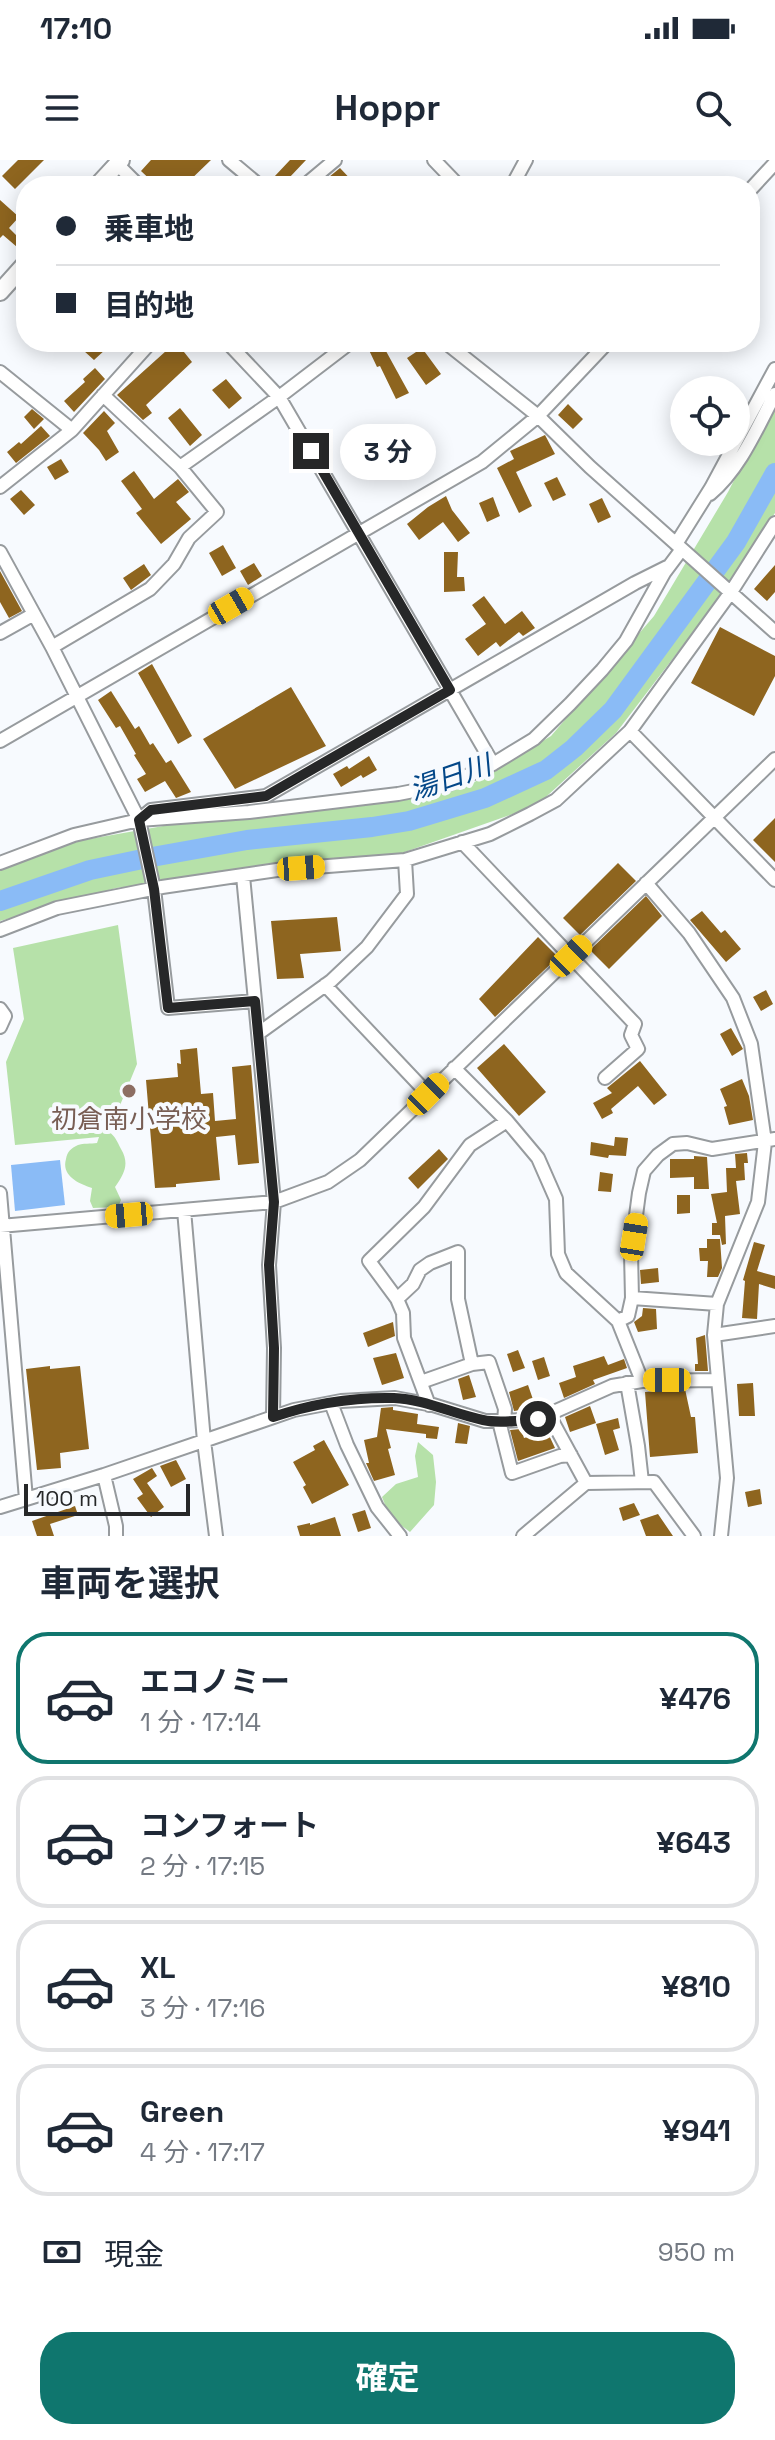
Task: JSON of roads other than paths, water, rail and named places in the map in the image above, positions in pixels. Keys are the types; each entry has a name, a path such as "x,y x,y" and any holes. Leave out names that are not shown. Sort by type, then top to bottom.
{"main road":[{"path":"0,292 16,274"}],"street":[{"path":"229,160 248,176"},
{"path":"316,176 335,160"},
{"path":"434,160 449,176"},
{"path":"760,179 775,163"},
{"path":"0,487 72,430 142,352"},
{"path":"236,352 279,397 493,764"},
{"path":"180,467 338,352"},
{"path":"458,352 538,416 590,467 775,632"},
{"path":"0,741 482,462 538,416 599,352"},
{"path":"0,863 101,827 398,794 449,784 493,764 534,739 626,641 680,548 775,369"},
{"path":"0,372 72,430"},
{"path":"705,499 723,483 749,444 775,394"},
{"path":"52,647 150,589 174,564 189,538 217,512 180,467 103,395"},
{"path":"0,930 57,908 153,886 277,870 405,860 490,834 556,800 630,731 730,592 775,523"},
{"path":"0,552 77,695 140,823 153,886 168,1008 255,1001"},
{"path":"140,823 151,810 266,796 635,583 670,566"},
{"path":"0,633 34,614"},
{"path":"630,731 775,880"},
{"path":"1,1226 274,1202 328,1182 360,1160 775,759"},
{"path":"462,842 635,1024 631,1035 638,1049 605,1078"},
{"path":"259,1033 325,985 367,947 407,894 405,860"},
{"path":"243,876 274,1202 269,1265 274,1348 273,1417"},
{"path":"646,883 689,933 733,998 751,1044 770,1141 758,1202 717,1304 714,1335 727,1478 721,1536"},
{"path":"325,985 428,1094"},
{"path":"0,1009 5,1016 0,1027"},
{"path":"454,1068 507,1121 538,1158 556,1199 558,1254 566,1273 618,1321 642,1381"},
{"path":"429,1405 404,1338 403,1313 397,1299 369,1261 424,1207 470,1145 507,1121"},
{"path":"618,1321 628,1316 632,1298 631,1253 644,1171 673,1144 687,1143 712,1149 770,1141"},
{"path":"0,1193 26,1499"},
{"path":"184,1210 204,1441 216,1536"},
{"path":"397,1299 413,1284 420,1270 458,1252 458,1299 472,1364"},
{"path":"632,1298 717,1304"},
{"path":"714,1335 775,1326"},
{"path":"421,1382 472,1364 489,1362 505,1409 501,1421 512,1473 571,1455"},
{"path":"0,1507 294,1410 331,1403 395,1398 485,1421 538,1419 612,1386 642,1381 717,1380"},
{"path":"627,1383 642,1482"},
{"path":"331,1403 377,1507 400,1536"},
{"path":"549,1415 586,1483"},
{"path":"104,1475 116,1536"},
{"path":"523,1536 586,1483 654,1482 694,1536"}],"water":[{"path":"60,1160 65,1205 15,1211 11,1165"}],"waterway":[{"name":"湯日川","path":"0,901 90,870 152,857 247,840 409,821 485,798 546,770 613,710 736,542 775,473"}],"place":[{"name":"初倉南小学校","path":"129,1091"}]}
